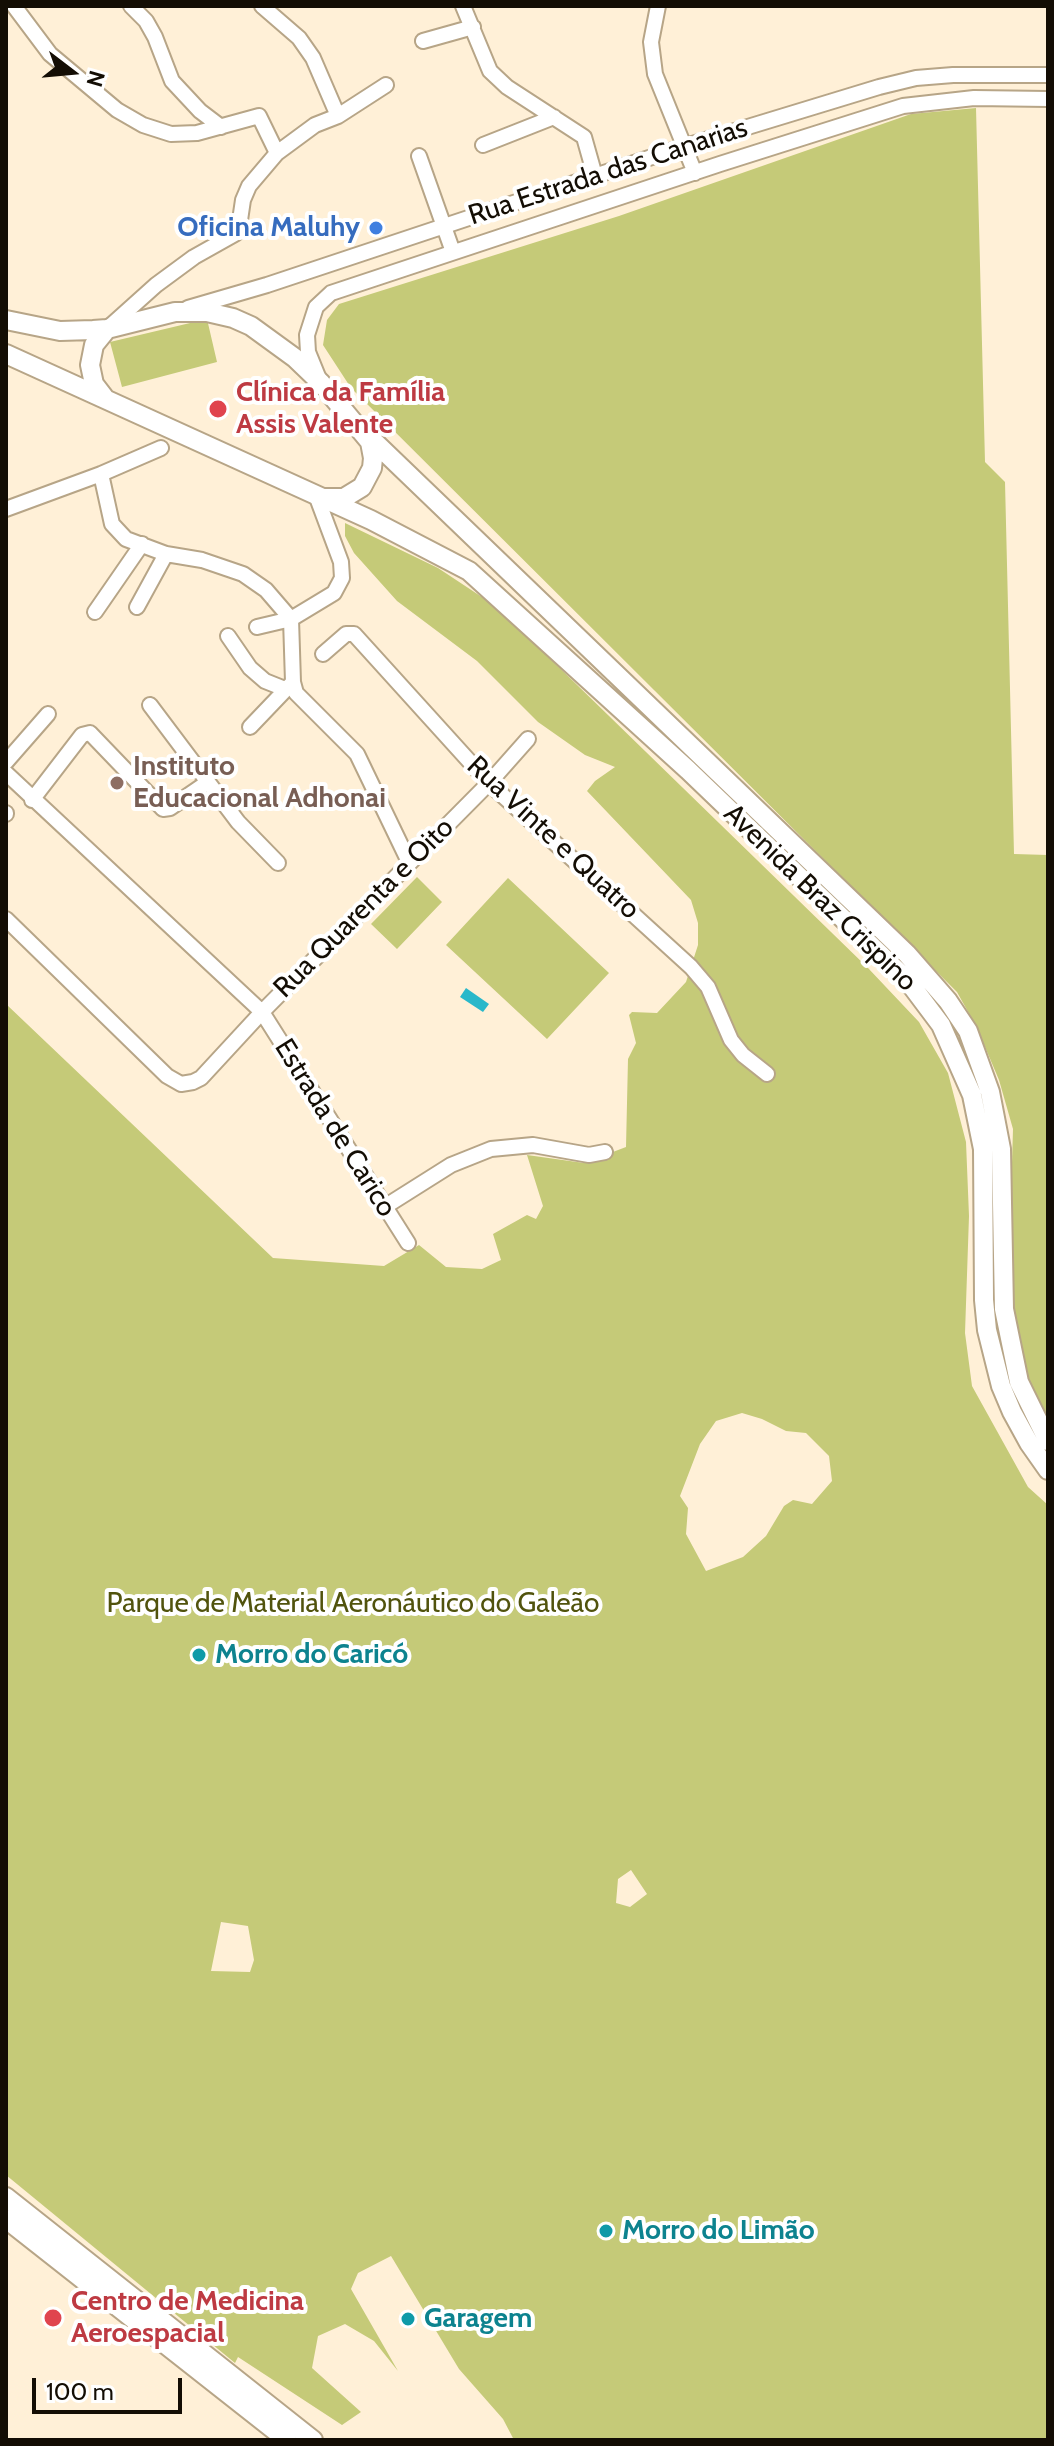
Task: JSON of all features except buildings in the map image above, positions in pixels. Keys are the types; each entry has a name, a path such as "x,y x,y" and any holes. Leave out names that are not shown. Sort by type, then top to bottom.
{"main road":[{"name":"Avenida Braz Crispino","path":"6,320 60,331 107,329 175,312 207,312 251,326 295,358 361,429 928,976 968,1031 981,1062 993,1106 1001,1149 1004,1309 1019,1382 1048,1441"},
{"path":"107,329 94,345 90,365 94,384 107,400"},
{"name":"Avenida Braz Crispino","path":"6,354 427,547 469,571 699,781 908,981 941,1025 964,1074 978,1120 984,1177 984,1300 994,1361 1012,1412 1048,1470"},
{"path":"319,497 344,498 362,487 368,478 373,458 370,442 361,429"},
{"path":"6,2197 313,2440"},
{"path":"6,2219 287,2440"}],"street":[{"path":"14,6 50,54 117,110 143,125 171,134 197,133 259,116 277,153"},
{"path":"131,6 146,21 166,68 183,95 221,127"},
{"path":"262,6 299,38 313,58 338,116"},
{"path":"463,6 490,71 507,87 584,137 595,176"},
{"path":"658,6 651,42 655,74 695,173"},
{"path":"423,41 473,27"},
{"name":"Rua Estrada das Canarias","path":"175,312 267,285 682,147 916,78 1048,75"},
{"path":"107,329 194,257 235,234 249,186 277,153 315,125 338,116 386,85"},
{"name":"Rua Estrada das Canarias","path":"321,383 308,352 309,321 316,307 331,293 903,106 974,98 1048,99"},
{"path":"483,145 554,117"},
{"path":"774,119 769,135 781,144"},
{"path":"419,156 453,252"},
{"path":"654,156 665,182"},
{"path":"6,509 161,448"},
{"path":"101,474 112,524 126,539 166,554 202,560 243,574 266,590 291,619 289,686 250,727"},
{"path":"257,627 291,619 334,593 342,578 341,562 319,497"},
{"path":"95,612 142,544"},
{"path":"137,607 166,554"},
{"name":"Rua Vinte e Quatro","path":"323,654 346,634 354,634 489,783 691,967 708,987 731,1040 743,1055 767,1074"},
{"path":"228,636 250,668 265,681 289,686 357,754 409,862"},
{"path":"150,705 238,822 278,863"},
{"path":"6,762 48,714"},
{"path":"32,800 82,735 90,733 163,809 170,808 208,782"},
{"name":"Rua Quarenta e Oito","path":"6,919 167,1076 181,1084 193,1082 201,1078 262,1012 489,783 528,739"},
{"name":"Estrada de Carico","path":"6,773 262,1012 408,1243"},
{"path":"386,1206 451,1165 491,1149 533,1145 589,1155 605,1152"}],"green space":[{"path":"976,108 985,462 1005,482 1014,854 1048,855 1048,1423 1023,1373 1008,1294 1013,1129 999,1080 977,1028 957,992 351,388 323,345 327,320 339,304 619,216 911,114"},
{"path":"207,319 217,362 122,387 110,342"},
{"name":"Parque de Material Aeronáutico do Galeão","path":"345,523 438,568 497,607 868,968 919,1022 948,1073 966,1142 969,1216 965,1333 972,1386 1028,1487 1048,1505 1048,2440 514,2440 503,2419 459,2369 391,2256 358,2273 351,2289 398,2371 374,2341 345,2324 318,2336 312,2368 361,2412 342,2425 238,2357 235,2363 6,2175 6,1004 273,1258 384,1266 419,1245 446,1267 482,1269 501,1260 493,1234 527,1215 536,1219 543,1206 527,1155 584,1163 626,1147 628,1059 636,1043 629,1015 632,1012 657,1013 686,982 698,945 698,923 691,900 587,791 615,767 585,755 538,722 477,661 397,601 354,553 345,536","holes":["742,1413 786,1431 806,1433 829,1456 832,1481 812,1504 793,1500 784,1506 766,1536 743,1557 706,1571 686,1534 688,1508 680,1496 700,1444 716,1421","631,1870 647,1894 630,1907 616,1903 618,1879","221,1922 248,1926 254,1960 250,1972 211,1971"]},
{"path":"417,877 442,902 397,949 371,924"},
{"path":"508,878 609,973 547,1039 446,945"}],"water":[{"path":"466,988 489,1004 483,1012 460,997"}],"place":[{"name":"Oficina Maluhy","path":"376,228"},
{"name":"Clínica da Família Assis Valente","path":"218,409"},
{"name":"Instituto Educacional Adhonai","path":"117,783"},
{"name":"Morro do Caricó","path":"199,1655"},
{"name":"Morro do Limão","path":"606,2231"},
{"name":"Centro de Medicina Aeroespacial","path":"53,2318"},
{"name":"Garagem","path":"408,2319"}]}
